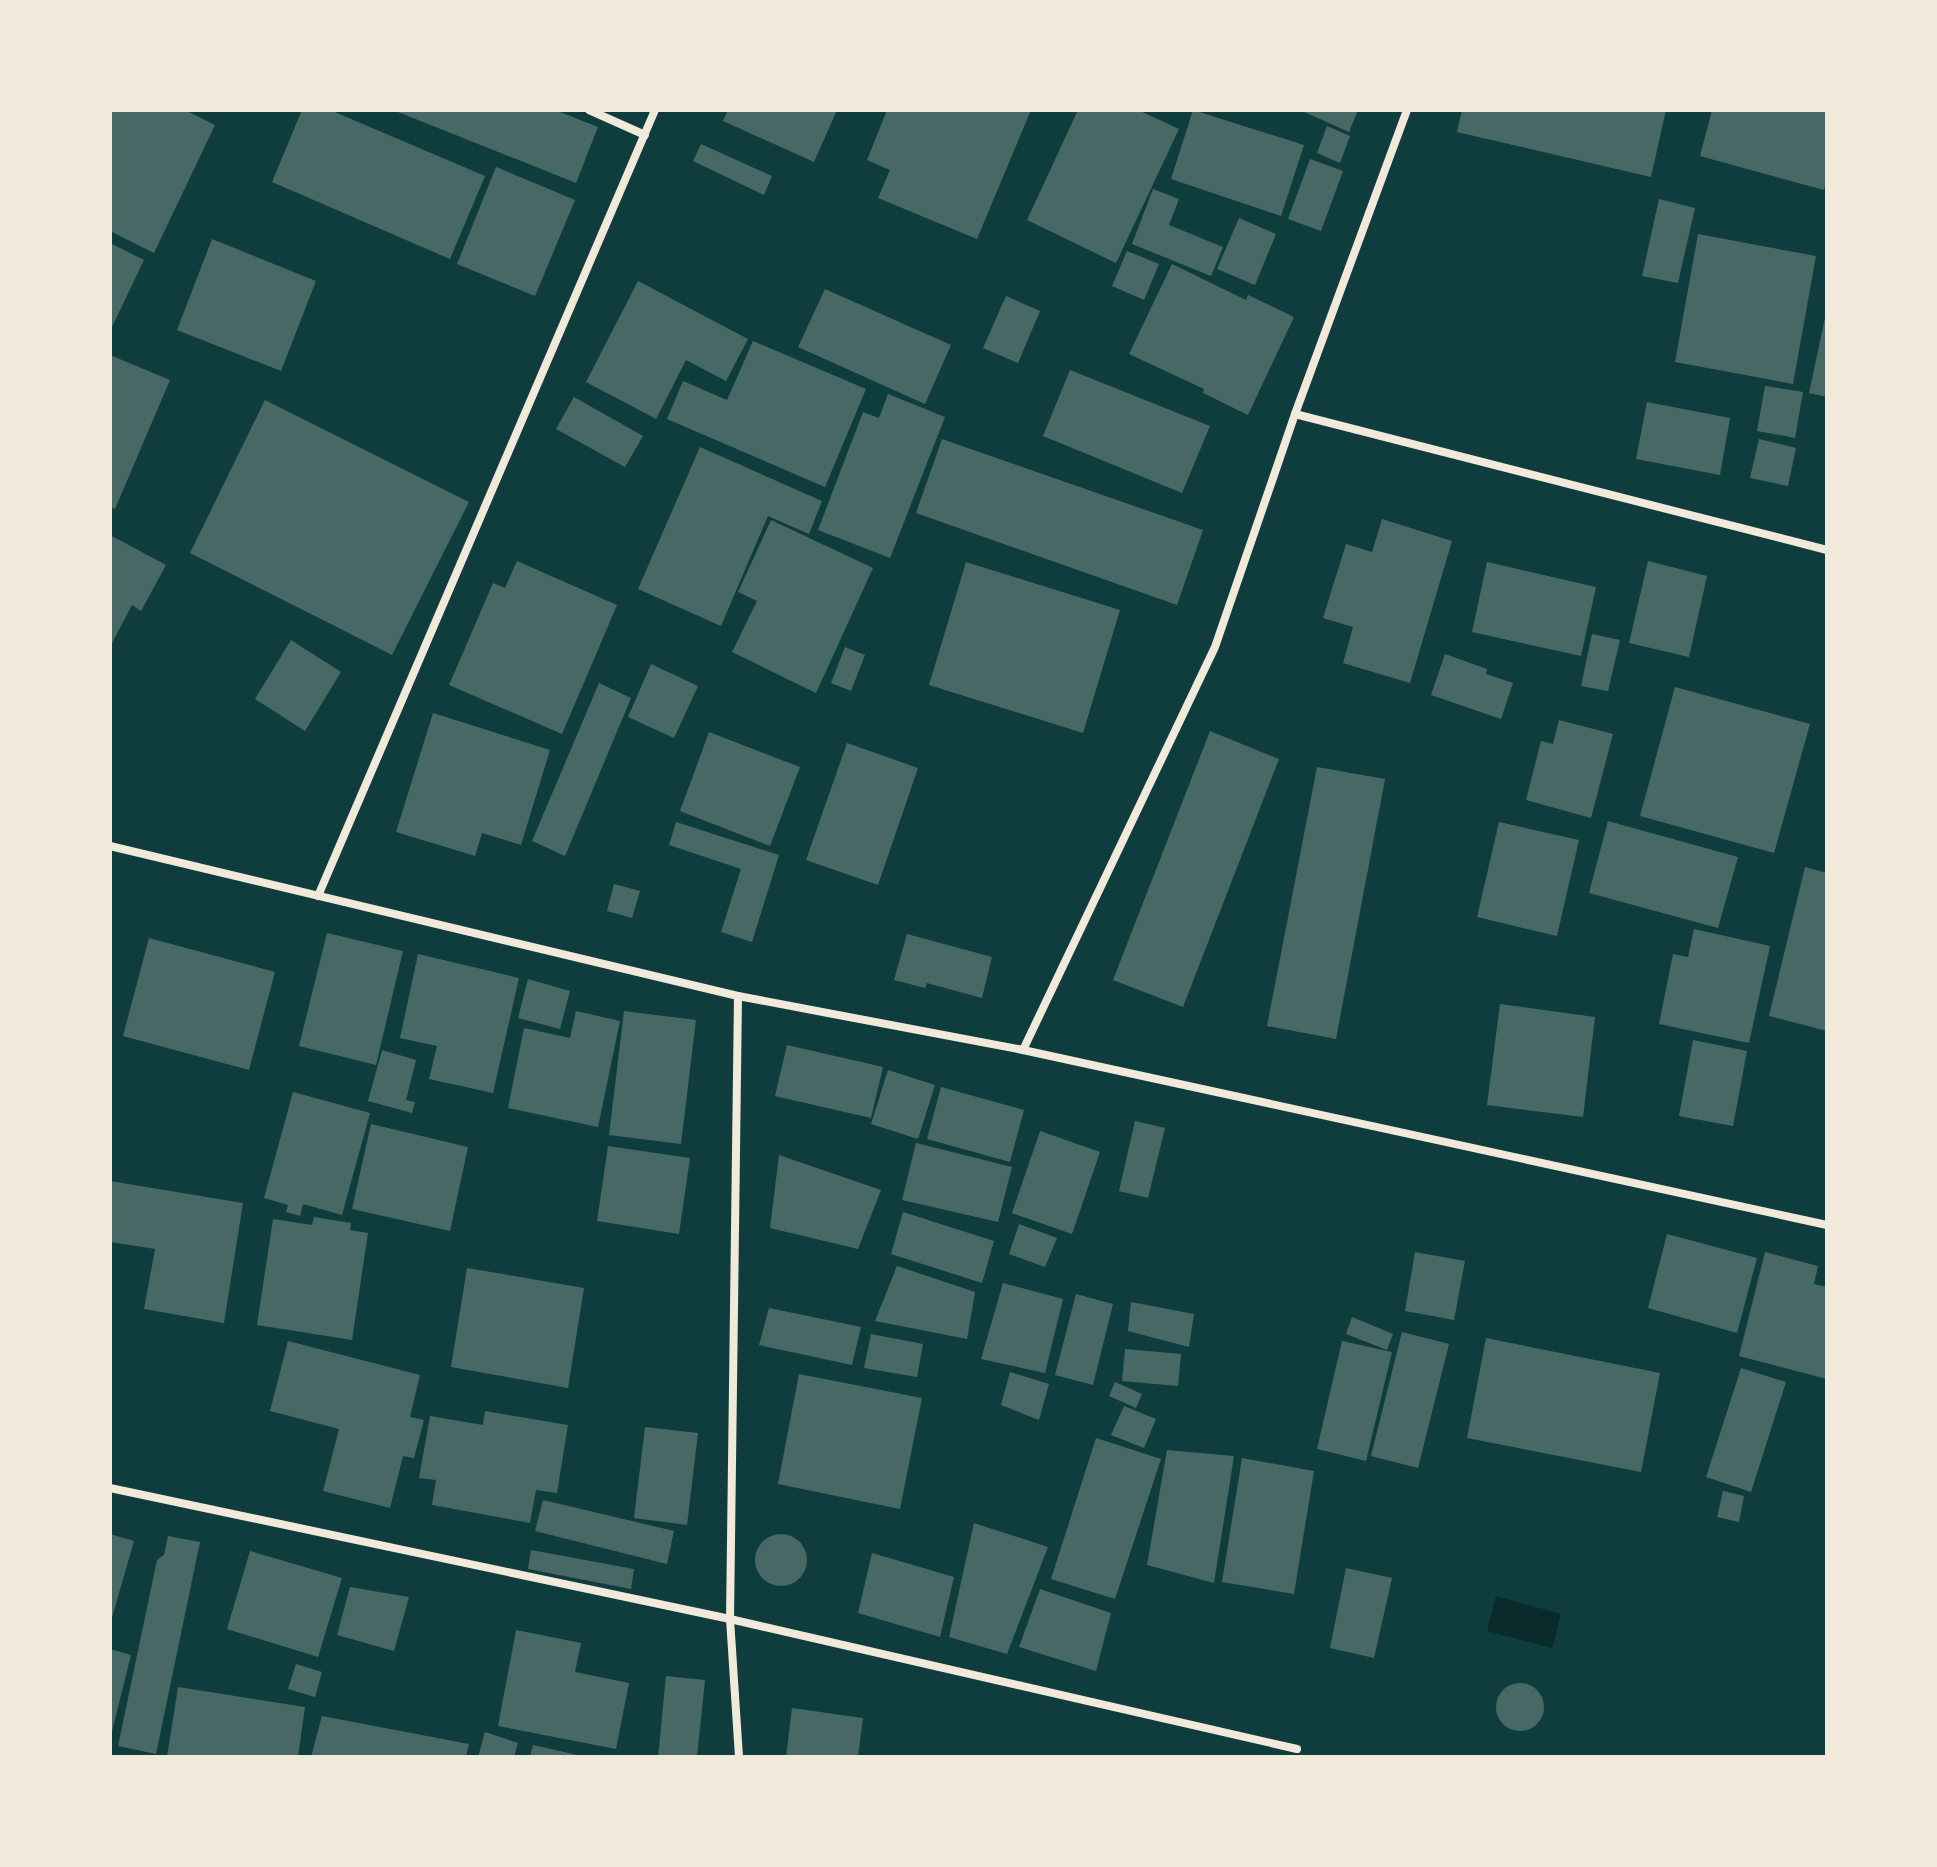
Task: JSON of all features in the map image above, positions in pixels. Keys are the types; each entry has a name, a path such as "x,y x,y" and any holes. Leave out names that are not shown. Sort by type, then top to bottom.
{"street":[{"path":"589,110 645,135"},
{"path":"318,896 655,110"},
{"path":"1023,1050 1215,647 1295,414 1407,110"},
{"path":"1295,414 1827,550"},
{"path":"110,846 738,996 1023,1050 1827,1225"},
{"path":"738,996 730,1619 739,1757"},
{"path":"110,1488 730,1619 1297,1749"}],"water":[{"path":"1496,1596 1561,1614 1552,1648 1487,1631"}],"building":[{"path":"110,110 185,110 215,125 154,253 110,231"},
{"path":"302,110 330,110 485,176 450,259 272,182"},
{"path":"393,110 555,110 598,127 576,183"},
{"path":"728,110 837,110 814,162 723,121"},
{"path":"887,110 1031,110 977,239 878,198 890,170 867,160"},
{"path":"1078,110 1138,110 1179,129 1116,263 1027,220"},
{"path":"1193,110 1304,145 1281,216 1171,179"},
{"path":"1300,110 1358,110 1349,132"},
{"path":"1462,110 1666,110 1651,177 1457,132"},
{"path":"1712,110 1827,110 1827,178 1824,190 1700,156"},
{"path":"1327,126 1350,136 1340,163 1317,153"},
{"path":"701,144 772,176 764,195 693,161"},
{"path":"1310,159 1343,171 1321,231 1288,219"},
{"path":"496,167 575,200 535,296 457,264"},
{"path":"1153,189 1179,199 1169,225 1223,247 1211,276 1132,244"},
{"path":"1659,199 1695,208 1678,283 1642,276"},
{"path":"1239,218 1276,234 1255,285 1217,269"},
{"path":"1698,234 1816,256 1793,384 1675,362"},
{"path":"212,239 316,281 281,371 177,330"},
{"path":"110,243 144,260 110,331"},
{"path":"1127,251 1159,264 1144,300 1112,286"},
{"path":"1172,264 1246,300 1248,295 1294,317 1248,415 1203,393 1204,389 1129,354"},
{"path":"638,281 748,339 726,381 686,360 656,419 586,382"},
{"path":"825,289 951,345 925,404 798,347"},
{"path":"1006,296 1040,311 1018,363 983,348"},
{"path":"1827,313 1827,397 1809,393"},
{"path":"753,341 866,389 825,487 667,419 683,381 727,400"},
{"path":"110,355 170,380 115,509 110,507"},
{"path":"1070,370 1210,426 1182,493 1043,436"},
{"path":"1765,386 1803,392 1795,438 1757,431"},
{"path":"888,394 945,417 890,558 818,530 863,412 879,418"},
{"path":"574,397 643,436 625,467 556,429"},
{"path":"265,400 469,502 392,655 190,553"},
{"path":"1647,402 1730,418 1720,475 1636,459"},
{"path":"942,439 1203,530 1177,605 916,513"},
{"path":"1759,439 1796,448 1788,486 1750,478"},
{"path":"700,447 822,501 809,534 768,516 721,626 638,589"},
{"path":"1382,519 1452,541 1410,683 1343,663 1353,627 1323,618 1346,544 1372,552"},
{"path":"771,520 873,568 816,693 732,652 757,601 738,592"},
{"path":"110,535 166,565 141,611 132,605 110,647"},
{"path":"517,561 617,605 562,734 449,685 493,583 505,588"},
{"path":"1648,561 1707,576 1689,657 1629,643"},
{"path":"966,562 1120,610 1083,733 929,685"},
{"path":"1487,562 1596,587 1581,656 1472,632"},
{"path":"1592,634 1620,640 1608,691 1581,686"},
{"path":"291,640 341,672 305,731 255,699"},
{"path":"845,647 865,655 851,691 831,683"},
{"path":"1445,654 1487,669 1486,674 1513,683 1501,719 1431,695"},
{"path":"651,664 698,686 674,738 628,717"},
{"path":"599,683 631,698 565,856 532,841"},
{"path":"1675,687 1810,724 1774,853 1640,816"},
{"path":"433,713 550,750 521,845 482,833 475,856 396,832"},
{"path":"1559,720 1613,734 1591,818 1526,800 1541,741 1553,744"},
{"path":"1210,731 1279,759 1183,1007 1113,980"},
{"path":"709,732 800,767 770,846 680,811"},
{"path":"847,743 918,768 878,885 806,860"},
{"path":"1317,767 1385,779 1336,1039 1267,1026"},
{"path":"1608,821 1738,857 1718,928 1589,893"},
{"path":"676,822 779,855 752,942 721,932 741,869 669,845"},
{"path":"1499,822 1579,840 1557,936 1477,917"},
{"path":"1805,867 1827,873 1827,1031 1769,1016"},
{"path":"614,884 640,891 632,918 607,911"},
{"path":"1694,929 1770,946 1749,1043 1659,1024 1673,954 1688,957"},
{"path":"327,933 403,951 376,1065 299,1046"},
{"path":"907,934 992,957 982,998 927,983 925,988 894,980"},
{"path":"149,938 275,972 249,1070 123,1036"},
{"path":"418,954 519,978 493,1093 429,1079 437,1046 400,1038"},
{"path":"528,979 570,991 560,1029 518,1018"},
{"path":"1500,1004 1595,1017 1583,1117 1487,1105"},
{"path":"576,1011 620,1021 598,1127 508,1108 524,1028 570,1038"},
{"path":"624,1011 696,1020 681,1144 609,1135"},
{"path":"1693,1040 1747,1051 1733,1126 1679,1116"},
{"path":"787,1045 883,1067 871,1118 775,1096"},
{"path":"382,1050 416,1060 406,1100 415,1102 412,1113 368,1101"},
{"path":"888,1070 935,1085 918,1139 871,1124"},
{"path":"941,1087 1024,1110 1010,1162 927,1139"},
{"path":"293,1092 370,1113 342,1215 303,1204 300,1216 286,1212 288,1205 264,1198"},
{"path":"1135,1121 1165,1128 1148,1198 1119,1191"},
{"path":"371,1124 468,1147 450,1231 352,1209"},
{"path":"1040,1131 1100,1152 1072,1234 1012,1213"},
{"path":"916,1143 1012,1167 998,1222 902,1200"},
{"path":"608,1146 690,1158 679,1234 597,1221"},
{"path":"779,1155 881,1190 858,1249 770,1228"},
{"path":"110,1181 243,1203 224,1323 144,1309 155,1249 110,1242"},
{"path":"903,1212 994,1241 982,1283 891,1254"},
{"path":"314,1217 351,1223 350,1230 368,1233 352,1340 257,1325 273,1219 312,1225"},
{"path":"1019,1224 1057,1238 1045,1267 1009,1254"},
{"path":"1667,1234 1757,1258 1737,1333 1648,1308"},
{"path":"1415,1252 1465,1261 1454,1320 1405,1311"},
{"path":"1765,1252 1818,1266 1814,1284 1827,1287 1827,1379 1739,1356"},
{"path":"897,1266 975,1292 967,1339 875,1321"},
{"path":"467,1268 584,1288 568,1388 451,1367"},
{"path":"1003,1283 1063,1299 1045,1373 981,1359"},
{"path":"1076,1294 1113,1304 1093,1385 1055,1375"},
{"path":"1131,1302 1194,1314 1189,1347 1128,1331"},
{"path":"769,1308 861,1327 852,1365 759,1345"},
{"path":"1352,1317 1393,1334 1387,1350 1346,1334"},
{"path":"1402,1332 1449,1344 1418,1468 1371,1456"},
{"path":"871,1334 923,1344 917,1377 864,1368"},
{"path":"1486,1338 1660,1373 1641,1472 1467,1438"},
{"path":"288,1341 420,1375 410,1417 424,1420 414,1458 403,1456 390,1508 323,1491 339,1429 270,1411"},
{"path":"1342,1341 1392,1352 1366,1461 1317,1449"},
{"path":"1125,1349 1181,1354 1178,1386 1122,1381"},
{"path":"1741,1368 1786,1382 1751,1492 1706,1477"},
{"path":"1010,1372 1049,1384 1039,1420 1001,1405"},
{"path":"799,1374 922,1398 900,1509 778,1484"},
{"path":"1115,1382 1142,1394 1136,1408 1109,1396"},
{"path":"1124,1406 1156,1419 1144,1448 1111,1435"},
{"path":"485,1411 568,1425 557,1493 536,1490 530,1523 432,1505 436,1480 419,1478 430,1416 483,1425"},
{"path":"645,1427 698,1433 687,1525 634,1518"},
{"path":"1096,1438 1161,1459 1115,1599 1051,1579"},
{"path":"1167,1450 1234,1456 1214,1583 1147,1565"},
{"path":"1242,1458 1314,1471 1294,1594 1222,1582"},
{"path":"1723,1491 1744,1496 1739,1522 1717,1517"},
{"path":"543,1500 674,1531 667,1564 535,1531"},
{"path":"974,1523 1048,1547 1007,1654 949,1637"},
{"path":"110,1534 134,1541 111,1621 110,1621"},
{"path":"781,1534 799,1542 807,1560 799,1578 781,1586 763,1578 755,1560 763,1542"},
{"path":"168,1536 200,1542 156,1754 118,1746 157,1560 164,1555"},
{"path":"531,1550 634,1569 631,1589 528,1569"},
{"path":"250,1551 342,1578 318,1657 227,1629"},
{"path":"872,1553 954,1577 940,1637 858,1613"},
{"path":"1346,1568 1392,1578 1374,1658 1330,1648"},
{"path":"350,1587 409,1597 394,1651 337,1635"},
{"path":"1040,1589 1111,1613 1096,1671 1019,1647"},
{"path":"516,1630 581,1643 575,1672 629,1683 616,1749 498,1726"},
{"path":"110,1649 131,1655 111,1735 110,1734"},
{"path":"296,1664 322,1672 315,1697 288,1689"},
{"path":"666,1676 705,1680 697,1757 658,1757"},
{"path":"1520,1683 1537,1690 1544,1707 1537,1724 1520,1731 1503,1724 1496,1707 1503,1690"},
{"path":"178,1687 305,1707 298,1757 167,1757"},
{"path":"792,1708 863,1718 858,1757 786,1757"},
{"path":"322,1716 469,1744 466,1757 311,1757"},
{"path":"485,1732 518,1743 514,1757 478,1757"},
{"path":"533,1745 582,1756 582,1757 530,1757"}]}
